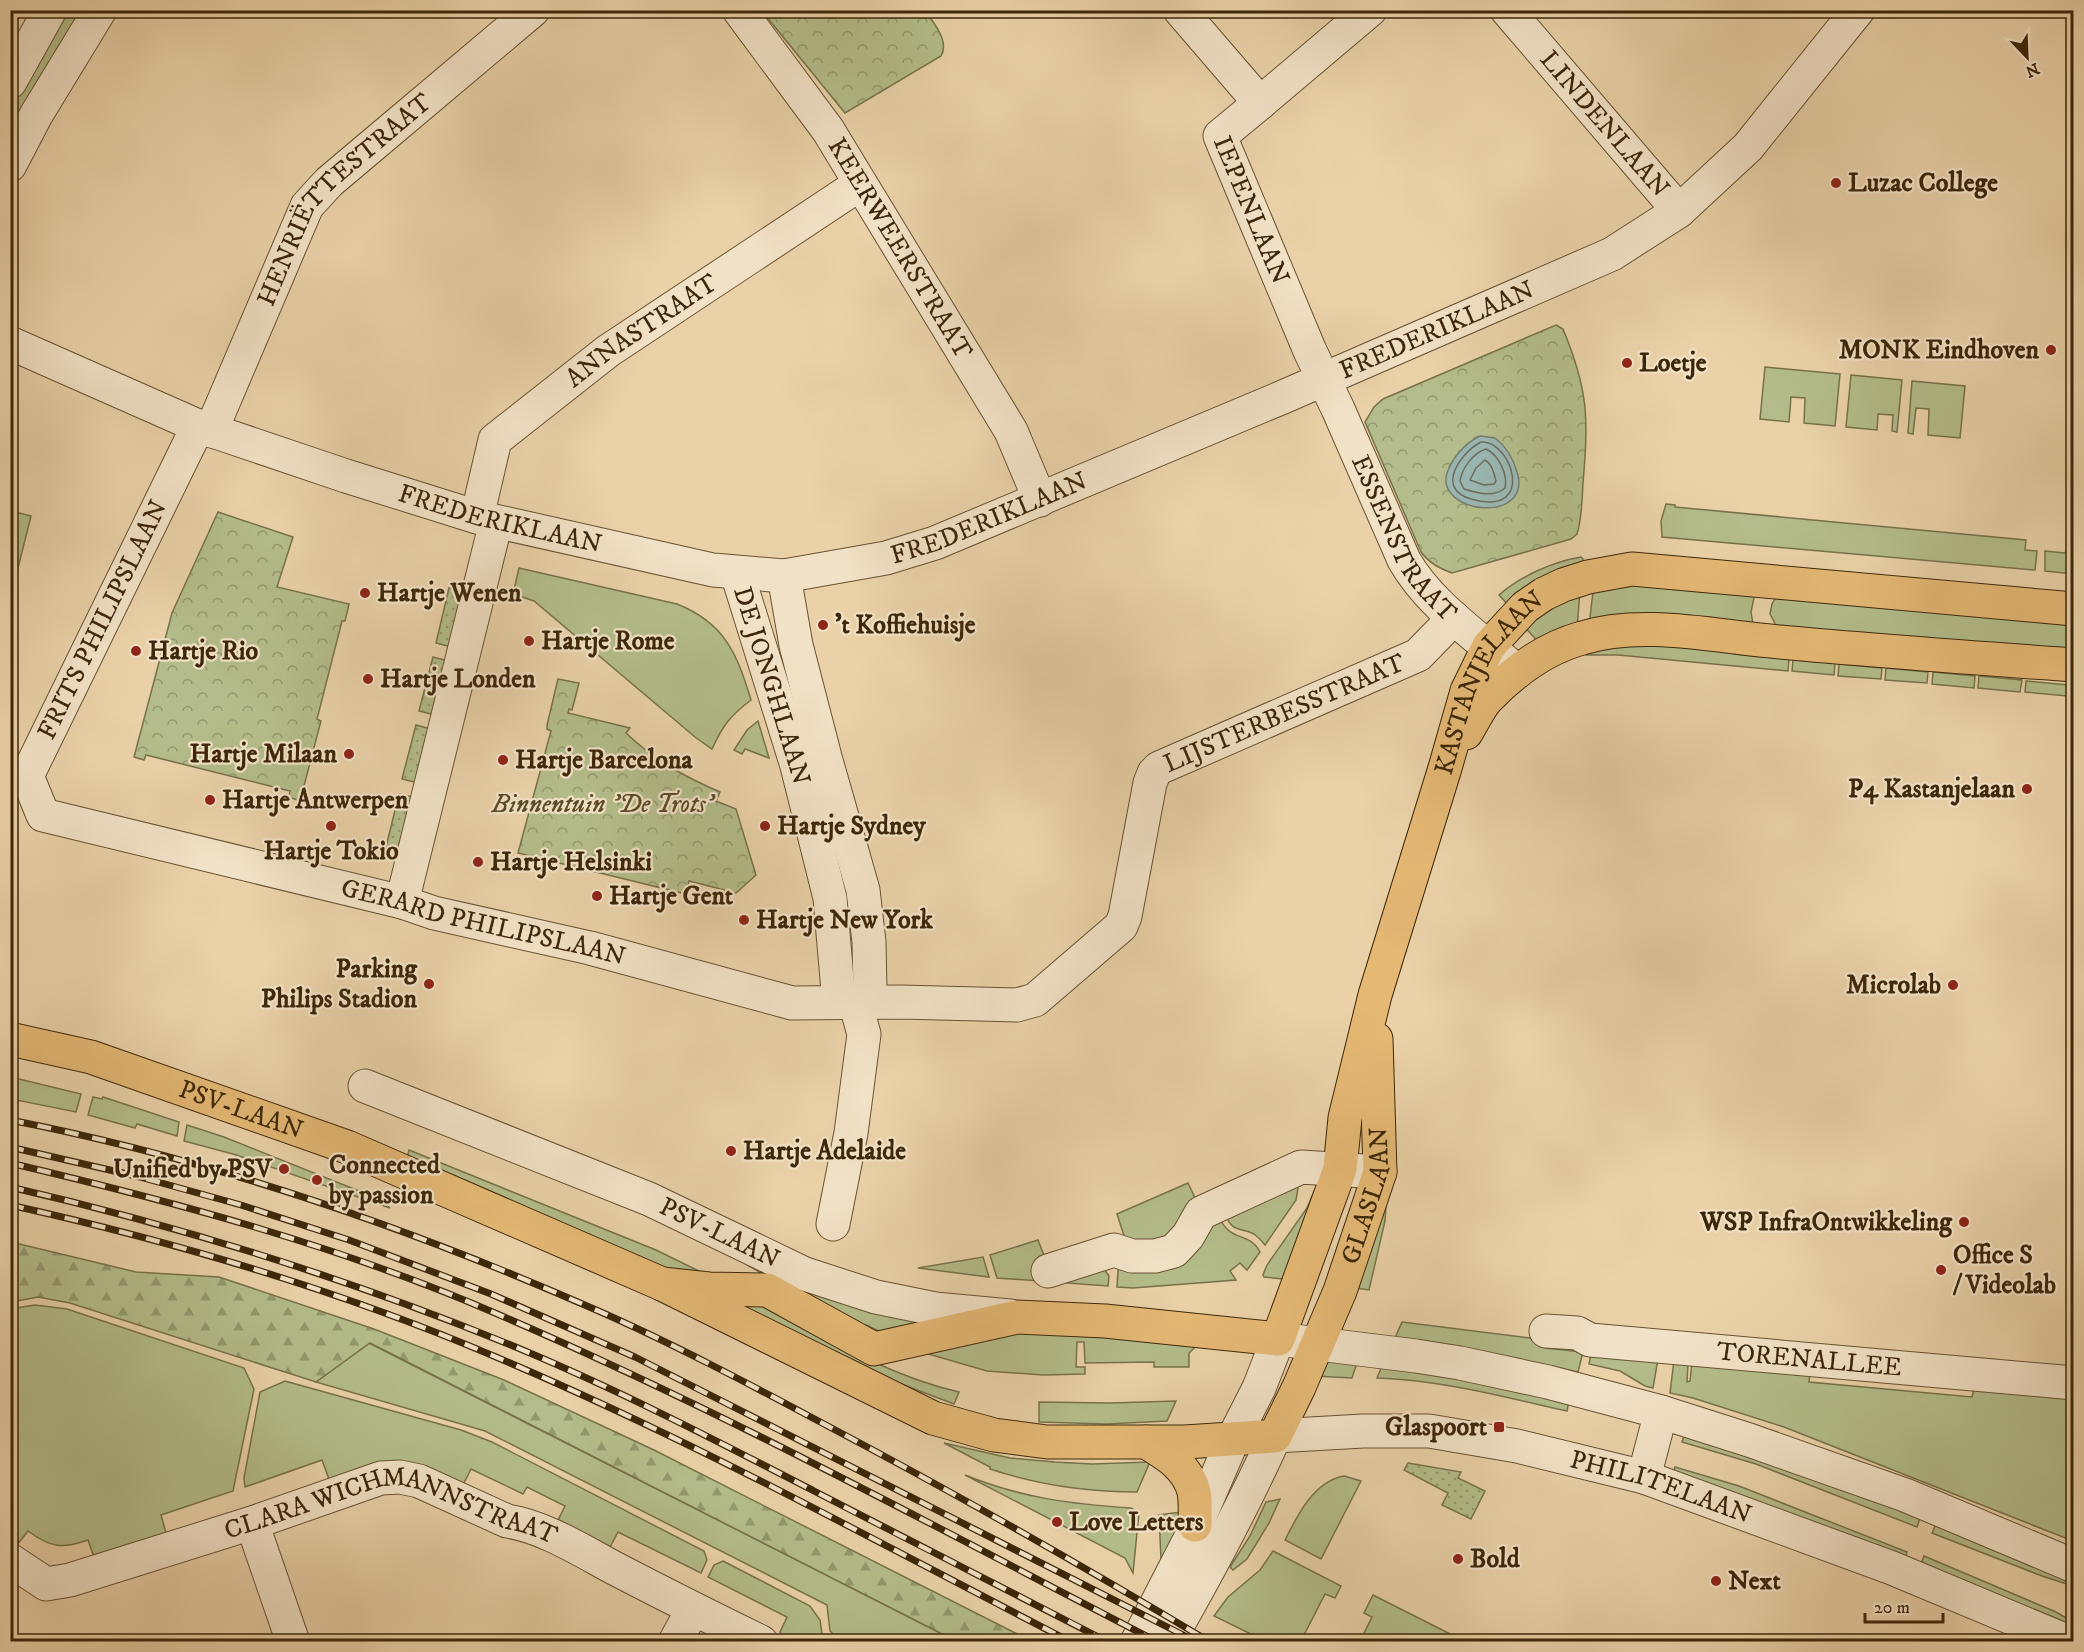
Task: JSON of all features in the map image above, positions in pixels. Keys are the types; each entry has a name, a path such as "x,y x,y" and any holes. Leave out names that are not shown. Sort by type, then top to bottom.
{"main road":[{"name":"KASTANJELAAN","path":"1445,768 1467,691 1489,646 1526,607 1544,594 1588,577 1632,569 2073,609"},
{"name":"KASTANJELAAN","path":"1445,768 1486,700 1517,672 1560,645 1583,637 1639,628 1790,643 2073,665"},
{"name":"GLASLAAN","path":"1278,1339 1340,1169 1345,1118 1375,995 1445,768"},
{"name":"GLASLAAN","path":"1270,1429 1299,1387 1340,1292 1380,1172 1375,995"},
{"name":"PSV-LAAN","path":"10,1039 91,1057 346,1147 662,1284 933,1418 994,1435 1047,1442 1185,1443 1233,1439"},
{"name":"PSV-LAAN","path":"662,1284 767,1290 874,1349 1017,1317 1105,1321 1278,1339"},
{"name":"PHILITELAAN","path":"1233,1439 1270,1429"},
{"path":"1146,1443 1174,1460 1186,1476 1194,1492 1195,1525"}],"street":[{"path":"10,82 50,10"},
{"path":"10,165 36,115 100,10"},
{"name":"HENRIËTTESTRAAT","path":"204,429 307,206 329,182 533,10"},
{"name":"KEERWEERSTRAAT","path":"739,10 828,130 1011,431 1040,500"},
{"name":"IEPENLAAN","path":"1180,10 1260,103 1220,136 1324,380"},
{"path":"1260,103 1370,10"},
{"name":"LINDENLAAN","path":"1507,10 1679,212"},
{"name":"FREDERIKLAAN","path":"10,343 204,429 487,519 737,573 784,576 849,566 902,554 935,543 1324,380 1585,267 1679,212 1748,147 1858,10"},
{"name":"ANNASTRAAT","path":"402,902 487,519 495,440 608,351 860,184"},
{"name":"ESSENSTRAAT","path":"1324,380 1404,560 1419,583 1454,618 1517,672"},
{"name":"FRITS PHILIPSLAAN","path":"44,815 27,776 204,429"},
{"name":"DE JONGHLAAN","path":"737,573 864,890 869,942 870,990 855,1002"},
{"name":"DE JONGHLAAN","path":"784,576 796,645 811,762"},
{"name":"LIJSTERBESSTRAAT","path":"855,1002 1017,1005 1035,1000 1121,926 1125,916 1150,783 1159,768 1418,655 1454,618"},
{"name":"GERARD PHILIPSLAAN","path":"44,815 402,902 434,914 590,948 792,1003 855,1002"},
{"path":"833,1224 851,1133 864,1034 855,1002"},
{"name":"PSV-LAAN","path":"365,1086 650,1200 804,1274 876,1297 935,1309 1017,1317"},
{"path":"1048,1271 1114,1250 1132,1256 1155,1256 1174,1251 1188,1236 1201,1213 1301,1167 1380,1172"},
{"name":"TORENALLEE","path":"1546,1331 1577,1333 1590,1340 2073,1383"},
{"path":"1278,1339 1460,1363 1548,1382 1661,1412 1749,1440 1905,1495 2073,1566"},
{"path":"1278,1339 1288,1355 1299,1387"},
{"name":"GLASLAAN","path":"1137,1641 1195,1525 1233,1439 1259,1388 1278,1339"},
{"name":"GLASLAAN","path":"1259,1388 1259,1408 1270,1429"},
{"path":"1644,1477 1661,1412"},
{"path":"1168,1641 1211,1568 1253,1484 1270,1429"},
{"name":"PHILITELAAN","path":"1270,1429 1429,1431 1517,1446 1644,1477 1892,1568 2069,1641"},
{"name":"CLARA WICHMANNSTRAAT","path":"10,1560 46,1584 62,1581 252,1523 381,1478 400,1477 419,1481 507,1521 522,1523 761,1641"},
{"path":"252,1523 292,1641"},
{"path":"675,1641 693,1609"}],"green space":[{"path":"64,11 91,11 11,148 11,101"},
{"path":"762,11 926,11 940,32 943,50 941,56 845,113"},
{"path":"1556,325 1563,329 1578,369 1585,404 1585,460 1581,515 1577,534 1571,539 1452,573 1431,562 1421,552 1365,422 1374,407 1383,399"},
{"path":"1765,367 1840,374 1835,426 1804,423 1805,398 1791,397 1789,422 1760,419"},
{"path":"1851,375 1902,380 1897,432 1892,431 1893,415 1878,414 1877,430 1846,427"},
{"path":"1912,381 1965,386 1960,438 1928,435 1929,409 1916,408 1913,434 1908,433"},
{"path":"1666,504 1675,505 1675,507 2026,540 2025,550 2037,551 2035,570 1662,537 1661,521"},
{"path":"11,511 31,516 15,580 11,579"},
{"path":"218,512 293,537 277,587 349,604 345,621 342,621 317,719 321,721 300,801 289,797 290,791 146,755 144,760 134,757 172,613"},
{"path":"2045,551 2073,552 2073,574 2045,571"},
{"path":"1581,557 1583,559 1582,568 1511,608 1499,595 1537,571 1559,562"},
{"path":"519,568 677,604 693,612 707,621 727,642 740,668 751,700 728,722 712,749 534,601 513,594"},
{"path":"1594,584 1756,588 1751,612 1754,630 1589,625"},
{"path":"449,588 468,593 455,648 436,643"},
{"path":"1580,591 1577,629 1540,644 1522,624"},
{"path":"1776,597 2073,615 2073,662 1778,629 1770,614"},
{"path":"1610,640 1789,659 1788,671 1618,655 1586,655 1587,646"},
{"path":"433,657 452,662 439,716 419,711"},
{"path":"1793,660 1835,663 1834,675 1792,671"},
{"path":"1839,664 1882,668 1881,679 1838,676"},
{"path":"1886,668 1928,672 1927,683 1885,680"},
{"path":"1933,672 1975,676 1974,688 1932,684"},
{"path":"1979,676 2022,680 2020,692 1978,688"},
{"name":"Binnentuin 'De Trots'","path":"558,679 579,683 572,710 569,709 568,713 630,728 626,733 659,760 720,792 716,801 736,809 756,875 736,893 689,881 686,894 518,853 551,731 547,729 547,725"},
{"path":"2026,681 2068,685 2067,696 2025,692"},
{"path":"758,721 769,758 745,749 742,754 734,750 747,730"},
{"path":"416,725 435,730 422,784 402,779"},
{"path":"399,794 418,798 405,852 386,847"},
{"path":"11,1077 81,1094 76,1112 11,1099"},
{"path":"93,1097 102,1099 103,1097 179,1122 177,1136 137,1124 135,1128 88,1115"},
{"path":"187,1125 224,1137 379,1199 390,1208 233,1154 184,1141"},
{"path":"409,1150 656,1250 705,1274 699,1283 405,1165"},
{"path":"1388,1178 1385,1221 1369,1290 1355,1288"},
{"path":"1299,1182 1296,1200 1265,1245 1254,1234 1231,1225 1226,1216"},
{"path":"1188,1183 1196,1200 1166,1243 1126,1242 1117,1214"},
{"path":"1315,1189 1321,1190 1283,1279 1264,1277 1267,1265 1307,1208"},
{"path":"1220,1219 1230,1231 1251,1241 1260,1252 1247,1270 1240,1263 1230,1271 1236,1280 1133,1288 1117,1287 1118,1270 1121,1266 1204,1231"},
{"path":"1038,1240 1047,1263 1104,1269 1109,1276 1108,1286 997,1278 990,1255"},
{"path":"11,1242 136,1272 219,1277 374,1329 504,1380 654,1450 1031,1641 956,1641 370,1343 316,1382 70,1303 38,1297 11,1302"},
{"path":"983,1257 989,1277 918,1268"},
{"path":"749,1266 760,1266 960,1319 883,1333 866,1325 864,1329"},
{"path":"750,1297 878,1364 904,1375 959,1392 954,1404 891,1380 743,1310"},
{"path":"35,1305 67,1309 244,1368 254,1389 233,1491 161,1515 166,1533 94,1557 88,1540 64,1546 50,1544 28,1531 17,1545 11,1545 10,1309"},
{"path":"1402,1322 1547,1340 1546,1348 1583,1352 1578,1372 1490,1353 1395,1338"},
{"path":"981,1331 1204,1339 1189,1353 1189,1367 1154,1367 1154,1362 1085,1363 1084,1342 1077,1342 1076,1367 1085,1367 1085,1374 1043,1375 987,1371 918,1351"},
{"path":"369,1343 956,1641 840,1641 830,1631 827,1605 485,1431 316,1382"},
{"path":"1591,1353 1658,1359 1653,1388 1645,1386 1620,1371 1589,1364"},
{"path":"1316,1360 1357,1363 1352,1378 1314,1376"},
{"path":"1674,1360 1688,1364 1687,1382 1690,1381 1692,1362 1810,1372 1809,1382 1972,1397 1974,1389 2073,1398 2073,1541 1784,1427 1670,1393"},
{"path":"1382,1366 1417,1370 1569,1400 1567,1411 1449,1386 1377,1378"},
{"path":"285,1381 461,1430 492,1442 704,1551 707,1560 701,1573 618,1532 609,1549 557,1522 565,1506 527,1487 523,1494 471,1469 461,1489 330,1482 322,1460 245,1487 244,1478 260,1392"},
{"path":"1176,1401 1167,1421 1107,1424 1039,1422 1039,1402"},
{"path":"1697,1434 1920,1518 1917,1527 1756,1464 1682,1442 1684,1436"},
{"path":"944,1443 1010,1458 1092,1464 1149,1462 1149,1464 1137,1492 1099,1491 1044,1483 990,1469"},
{"path":"1408,1463 1461,1472 1458,1478 1485,1491 1471,1519 1442,1505 1448,1493 1404,1470"},
{"path":"1675,1467 1739,1486 1907,1552 1903,1564 1672,1477"},
{"path":"965,1475 1046,1499 1131,1508 1139,1513 1133,1573 1125,1558"},
{"path":"1344,1476 1361,1481 1321,1559 1285,1540 1301,1511 1315,1492 1333,1479"},
{"path":"1280,1499 1269,1523 1247,1559 1233,1570 1230,1567 1250,1536 1266,1502"},
{"path":"1181,1512 1180,1532 1161,1559 1159,1515"},
{"path":"1937,1522 2073,1579 2073,1586 1932,1533"},
{"path":"1273,1551 1341,1586 1335,1598 1325,1594 1301,1641 1265,1641 1214,1616 1228,1597 1260,1570"},
{"path":"1924,1556 2056,1612 2073,1622 2073,1632 1919,1570"},
{"path":"723,1561 810,1606 820,1620 823,1641 782,1639 780,1632 787,1617 708,1577 714,1565"},
{"path":"1373,1595 1464,1641 1360,1641 1372,1617 1364,1613"}],"water":[{"path":"1480,436 1495,438 1499,441 1509,453 1517,472 1518,489 1511,500 1499,506 1484,508 1468,505 1455,498 1447,487 1447,473 1452,462 1464,447"}],"railway":[{"path":"10,1120 160,1154 307,1198 452,1250 594,1309 710,1364 873,1450 1019,1530 1210,1642"},
{"path":"10,1147 140,1177 241,1205 349,1240 491,1294 635,1357 1191,1639"},
{"path":"10,1163 134,1193 317,1246 495,1313 580,1350 747,1430 1158,1642"},
{"path":"10,1187 140,1219 267,1257 393,1300 518,1348 593,1381 704,1435 1108,1642"},
{"path":"10,1205 134,1235 317,1289 496,1357 714,1458 1071,1642"}],"place":[{"name":"Luzac College","path":"1836,183"},
{"name":"MONK Eindhoven","path":"2051,350"},
{"name":"Loetje","path":"1627,363"},
{"name":"Hartje Wenen","path":"365,593"},
{"name":"'t Koffiehuisje","path":"823,625"},
{"name":"Hartje Rome","path":"529,641"},
{"name":"Hartje Rio","path":"136,651"},
{"name":"Hartje Londen","path":"368,679"},
{"name":"Hartje Milaan","path":"349,754"},
{"name":"Hartje Barcelona","path":"503,760"},
{"name":"P4 Kastanjelaan","path":"2027,789"},
{"name":"Hartje Antwerpen","path":"210,800"},
{"name":"Hartje Tokio","path":"331,826"},
{"name":"Hartje Sydney","path":"765,826"},
{"name":"Hartje Helsinki","path":"478,862"},
{"name":"Hartje Gent","path":"597,896"},
{"name":"Hartje New York","path":"744,920"},
{"name":"Parking Philips Stadion","path":"429,984"},
{"name":"Microlab","path":"1953,985"},
{"name":"Hartje Adelaide","path":"731,1151"},
{"name":"Unified by PSV","path":"284,1169"},
{"name":"Connected by passion","path":"317,1180"},
{"name":"WSP InfraOntwikkeling","path":"1964,1222"},
{"name":"Office S / Videolab","path":"1941,1270"},
{"name":"Glaspoort","path":"1499,1427"},
{"name":"Love Letters","path":"1057,1522"},
{"name":"Bold","path":"1458,1559"},
{"name":"Next","path":"1716,1581"}]}
